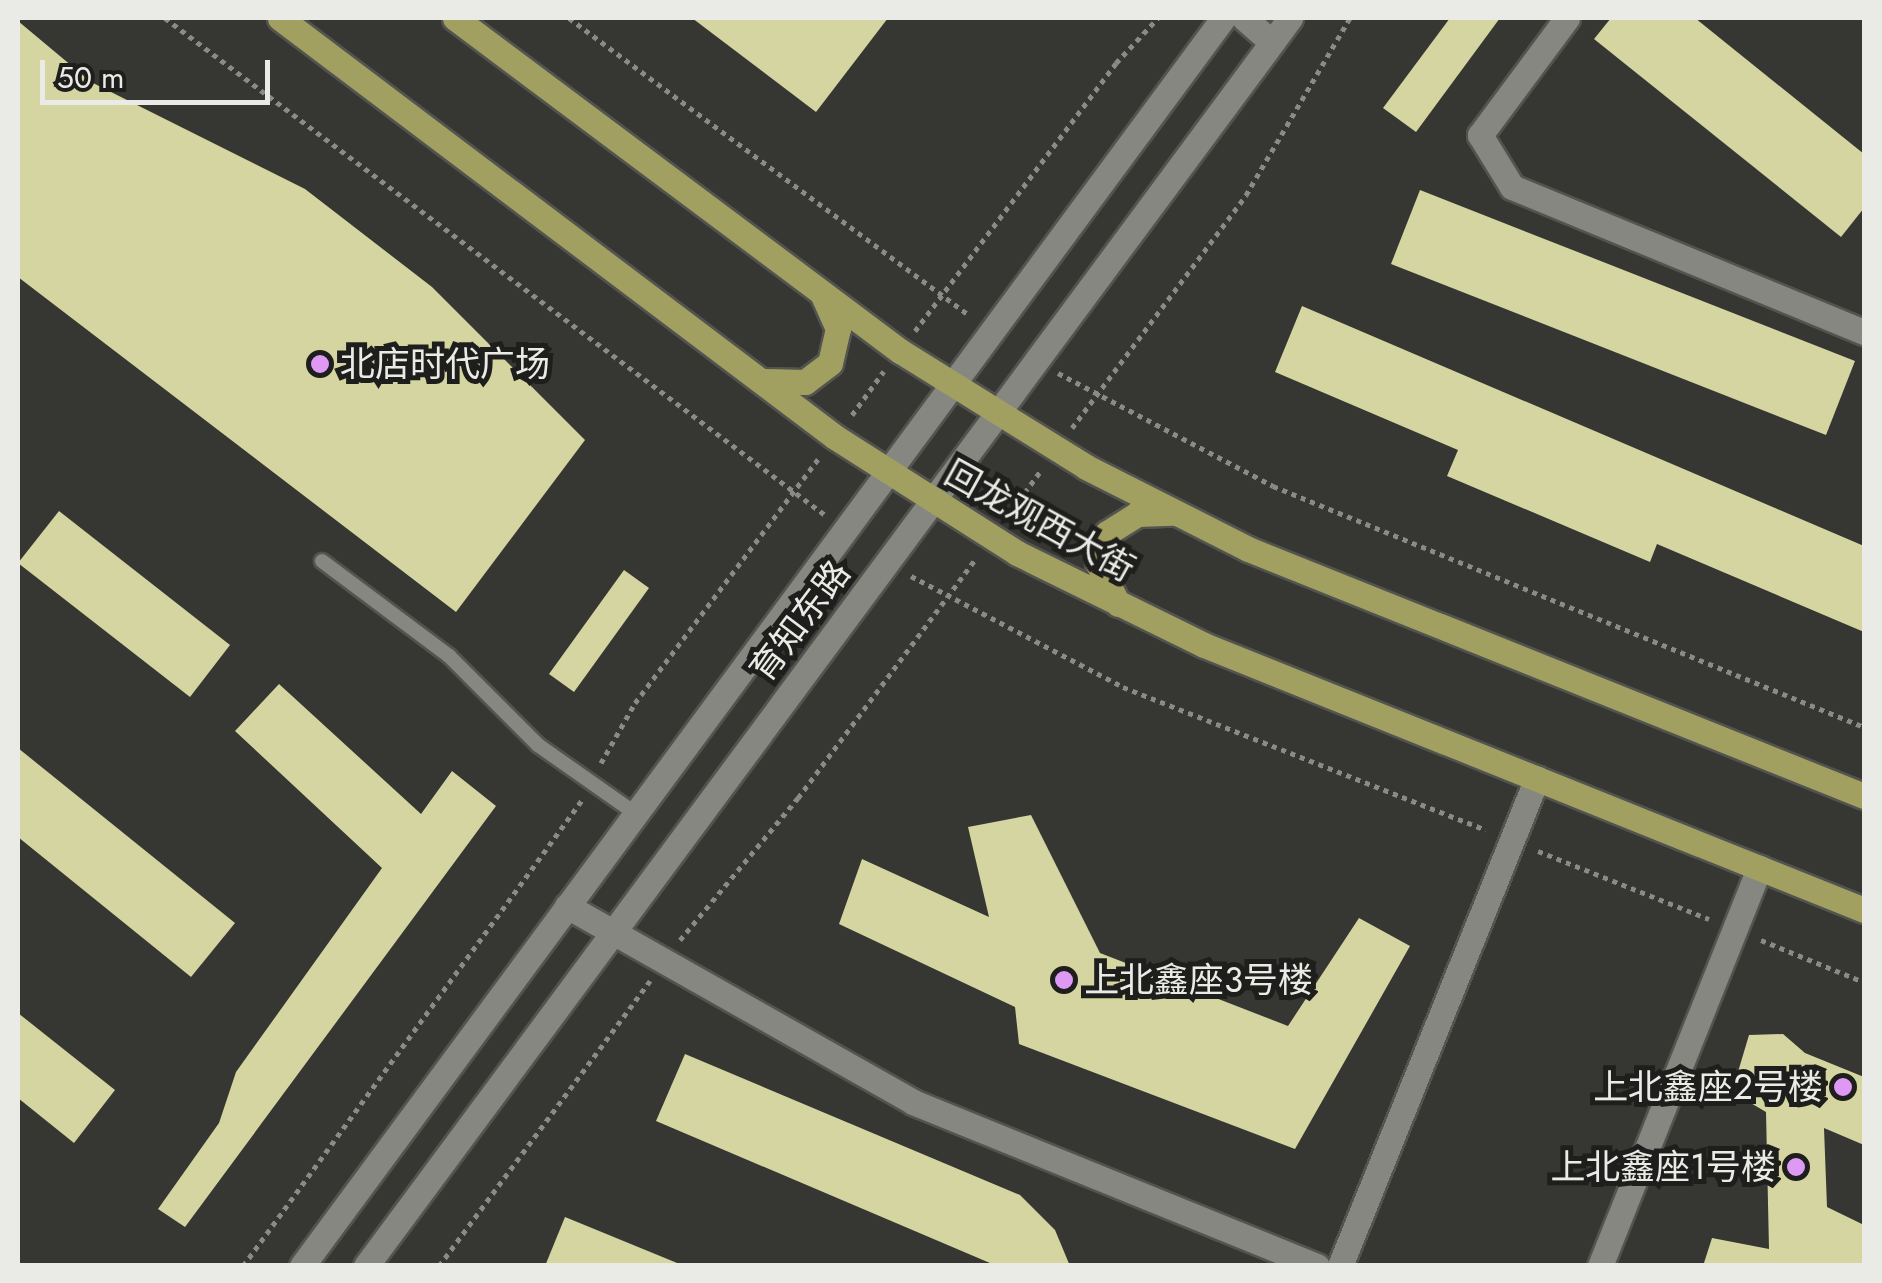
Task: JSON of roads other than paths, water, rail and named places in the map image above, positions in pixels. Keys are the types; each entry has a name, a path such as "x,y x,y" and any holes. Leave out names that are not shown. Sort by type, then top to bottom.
{"main road":[{"name":"回龙观西大街","path":"280,18 835,437 931,503 991,538 1124,608 1864,910"},
{"name":"回龙观西大街","path":"455,18 900,350 1056,450 1248,549 1864,796"},
{"name":"育知东路","path":"302,1266 1223,18"},
{"path":"1244,18 1272,42"},
{"name":"育知东路","path":"366,1266 1290,18"},
{"path":"1567,18 1480,135 1512,187 1864,332"},
{"path":"752,374 793,385 830,363 838,329 814,287"},
{"path":"1124,608 1100,576 1107,533 1138,514 1177,514"},
{"path":"1340,1266 1537,778"},
{"path":"1600,1266 1758,868"},
{"path":"567,906 913,1102 1317,1266"}],"lane":[{"path":"322,560 449,656 538,745 636,814"}],"place":[{"name":"北店时代广场","path":"320,364"},
{"name":"上北鑫座3号楼","path":"1064,980"},
{"name":"上北鑫座2号楼","path":"1843,1087"},
{"name":"上北鑫座1号楼","path":"1796,1167"}]}
